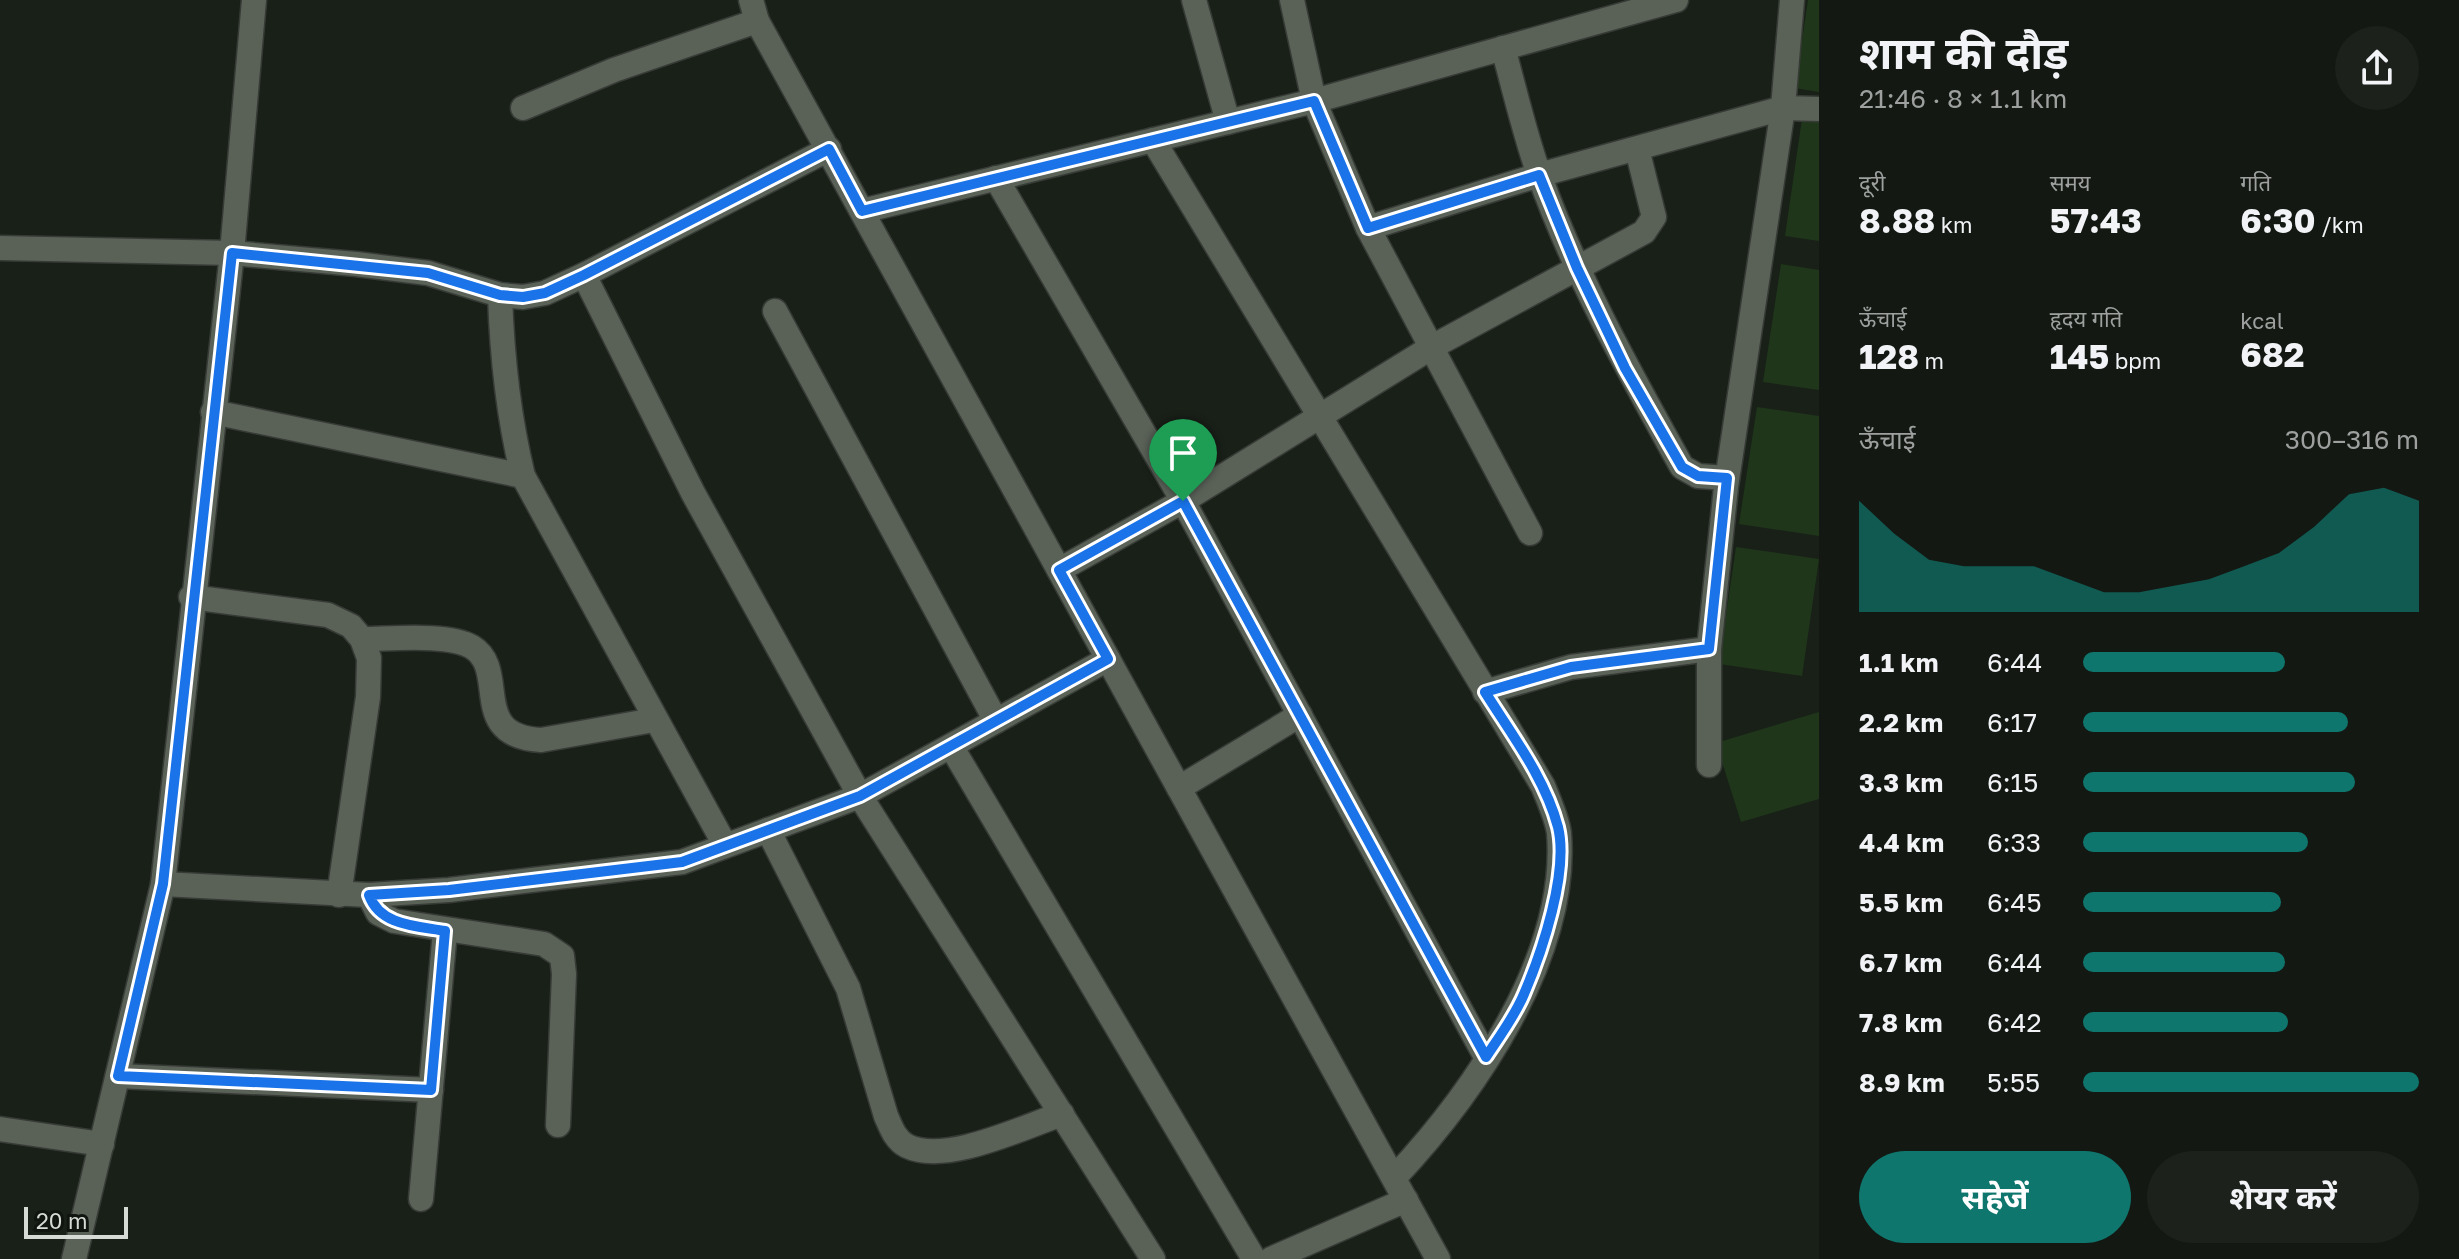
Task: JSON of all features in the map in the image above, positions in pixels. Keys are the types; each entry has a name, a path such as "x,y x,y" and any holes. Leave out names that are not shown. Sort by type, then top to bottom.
{"street":[{"path":"74,1259 163,884 191,597 232,253 254,0"},
{"path":"1194,0 1228,122"},
{"path":"1292,0 1314,101 1368,228 1530,533"},
{"path":"862,211 1314,101 1676,0"},
{"path":"1709,765 1709,649 1727,478 1783,108 1792,0"},
{"path":"523,108 754,11 1438,1259"},
{"path":"1503,48 1539,175 1577,268 1625,368 1682,467 1698,476 1727,478"},
{"path":"1368,228 1539,175 1783,108 1819,109"},
{"path":"1153,140 1316,416 1543,786 1559,830 1549,923 1523,996 1437,1132 1394,1178"},
{"path":"0,248 232,253 428,273 500,295 523,297 545,293 584,275 829,149"},
{"path":"1059,570 1183,501 1432,347 1651,225 1654,217 1637,149"},
{"path":"996,178 1183,501 1486,1057"},
{"path":"584,275 693,493 860,796 1153,1259"},
{"path":"500,295 502,374 508,416 523,476 725,845"},
{"path":"775,311 996,721"},
{"path":"213,412 523,476"},
{"path":"191,597 328,615 351,626 362,639 369,658 368,697 339,895"},
{"path":"362,639 455,641 471,646 486,666 493,707 501,723 527,739 541,740 654,720"},
{"path":"1485,692 1571,667 1709,649"},
{"path":"163,884 369,895 449,890 682,862 860,796 1108,659"},
{"path":"1179,788 1300,715"},
{"path":"951,746 1254,1259"},
{"path":"768,830 848,988 886,1116 895,1136 907,1146 924,1151 961,1149 1062,1114"},
{"path":"369,895 378,913 394,921 544,944 562,956 564,974 558,1125"},
{"path":"421,1199 445,931"},
{"path":"118,1076 431,1090"},
{"path":"0,1129 102,1144"},
{"path":"1271,1259 1406,1200"}],"building":[{"path":"1808,0 1819,0 1819,92 1795,88"},
{"path":"1802,119 1819,121 1819,241 1785,236"},
{"path":"1781,264 1819,270 1819,390 1763,382"},
{"path":"1757,407 1819,416 1819,536 1739,524"},
{"path":"1736,547 1819,559 1802,676 1719,664"},
{"path":"1819,712 1819,799 1741,822 1716,743"}],"route":[{"path":"1314,101 1368,228 1539,175 1577,268 1625,368 1682,467 1698,476 1727,478 1709,649 1571,667 1485,692 1543,786 1559,830 1559,863 1549,923 1523,996 1486,1057 1183,501 1059,570 1108,659 860,796 682,862 449,890 369,895 378,913 394,921 445,931 431,1090 118,1076 163,884 191,597 232,253 428,273 500,295 523,297 545,293 584,275 829,149 862,211 1314,101"}]}
